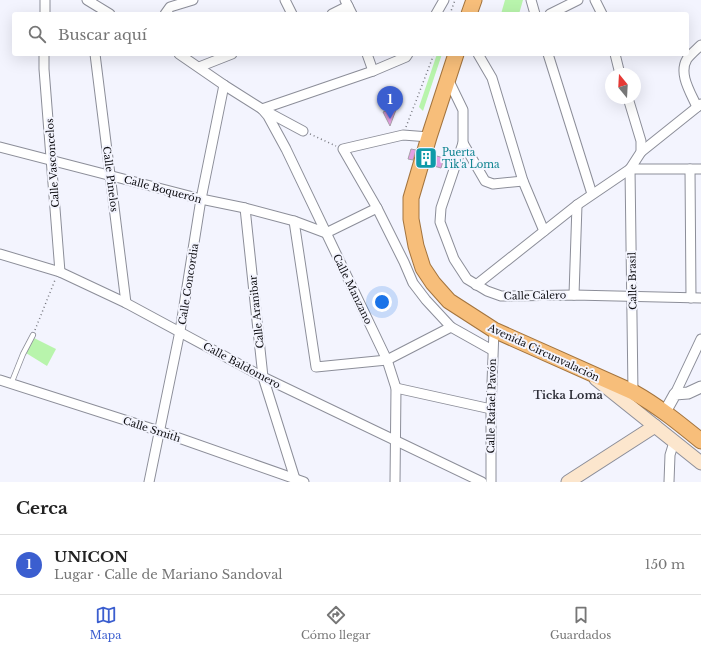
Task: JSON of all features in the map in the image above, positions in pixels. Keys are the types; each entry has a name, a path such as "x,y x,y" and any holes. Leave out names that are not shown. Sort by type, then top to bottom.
{"highway":[{"path":"470,12 474,0"},
{"name":"Avenida Circunvalación","path":"455,56 411,198 415,239 423,268 433,283 449,301 494,330 633,392 665,412 701,441"}],"main road":[{"path":"585,371 701,463"},
{"path":"568,482 655,426"}],"street":[{"path":"45,0 45,12"},
{"path":"166,12 170,7 193,0"},
{"path":"285,0 291,12"},
{"path":"437,12 444,0"},
{"path":"531,0 534,12"},
{"path":"554,12 578,0"},
{"path":"595,0 601,12"},
{"path":"91,2 94,12"},
{"path":"91,2 107,12"},
{"path":"337,12 348,7"},
{"path":"476,285 577,204 630,169 641,152 699,105 686,83 684,68 687,59 701,45"},
{"name":"Calle Vasconcelos","path":"44,56 58,272"},
{"name":"Calle Pinelos","path":"95,56 126,304"},
{"path":"182,56 262,109 303,131"},
{"path":"199,67 227,56"},
{"path":"368,56 372,71"},
{"path":"262,109 372,71 407,56"},
{"path":"479,56 492,78 523,180 544,231"},
{"path":"549,56 592,194"},
{"path":"615,56 618,68"},
{"name":"Calle Calero","path":"448,80 463,110 463,143 441,208 440,222 454,259 467,279 487,291 501,296 574,295 701,298"},
{"name":"Calle Concordia","path":"149,482 158,431 180,331 201,199 224,85"},
{"path":"630,104 639,134 641,152"},
{"name":"Calle Manzano","path":"262,109 268,116 286,148 387,360 396,388 395,482"},
{"path":"429,137 403,135 343,149 377,208 413,283 426,300 451,327 492,350"},
{"path":"463,143 486,181 493,184 523,180"},
{"name":"Calle Boquerón","path":"0,147 201,199 245,208 294,221 326,233"},
{"path":"630,169 701,169"},
{"name":"Calle Brasil","path":"630,169 633,296 633,392"},
{"path":"690,169 691,298"},
{"path":"574,295 577,204"},
{"name":"Calle Aranibar","path":"245,208 263,377 299,481"},
{"path":"326,233 377,208"},
{"path":"294,221 316,367 387,360 451,327"},
{"name":"Calle Baldomero","path":"0,254 58,272 126,304 180,331 263,377 482,482"},
{"name":"Calle Rafael Pavón","path":"490,482 490,409 494,330"},
{"path":"665,412 701,339"},
{"name":"Calle Smith","path":"0,380 158,431 299,481"},
{"path":"675,394 688,392 701,387"},
{"path":"396,388 490,409"},
{"path":"668,482 670,455 674,442"}],"lane":[{"path":"11,384 22,354 32,336"}],"path":[{"path":"451,12 455,0"},
{"path":"403,135 433,56"},
{"path":"303,131 343,149"},
{"path":"32,336 58,272"}],"green space":[{"path":"505,0 523,0 520,12 502,12"},
{"path":"436,56 441,56 423,111 419,107"},
{"path":"34,338 56,349 47,366 26,353"}],"building":[{"path":"397,107 390,126 383,112"},
{"path":"411,149 416,150 413,160 408,159"},
{"path":"433,155 444,158 441,168 430,165"}],"place":[{"name":"UNICON","path":"390,119"},
{"name":"Puerta Tik'a Loma","path":"426,158"}],"district":[{"name":"Ticka Loma","path":"568,395"}]}
